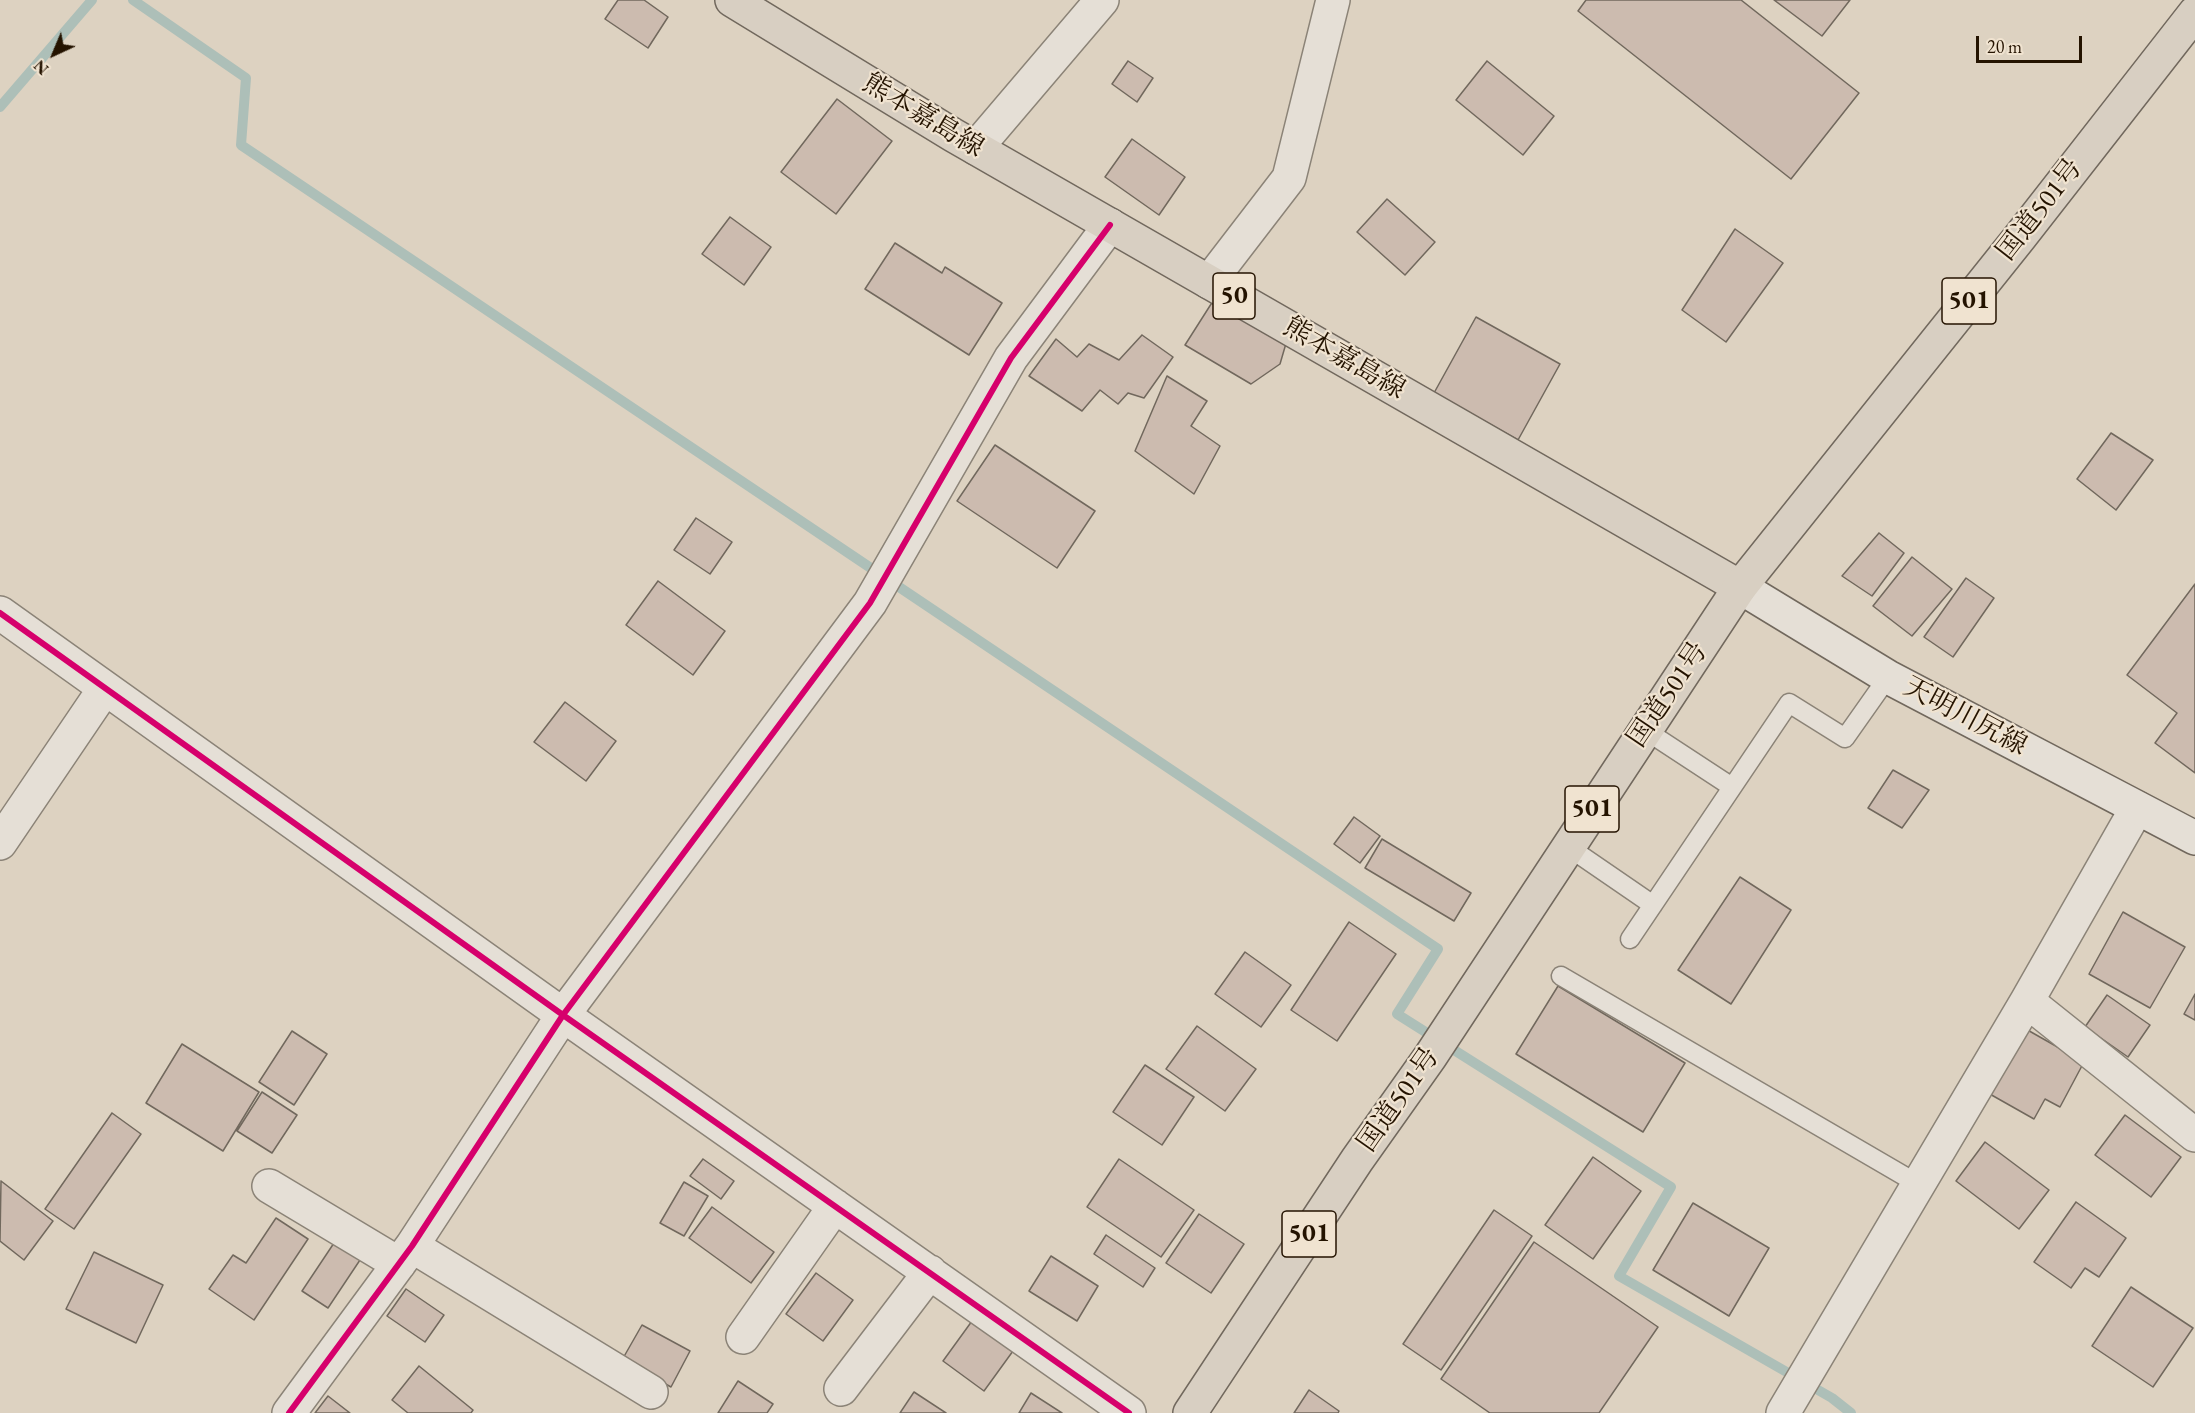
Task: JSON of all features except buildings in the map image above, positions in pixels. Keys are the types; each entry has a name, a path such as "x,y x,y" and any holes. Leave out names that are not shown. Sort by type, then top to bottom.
{"main road":[{"name":"熊本嘉島線","path":"732,0 976,148 1740,587"},
{"name":"国道501号","path":"1190,1413 1358,1160 1438,1045 1740,587 2020,237 2195,13"}],"street":[{"path":"976,148 1102,0"},
{"path":"1209,282 1289,178 1333,0"},
{"path":"289,1413 405,1255 563,1015 870,603 1011,358 1110,225"},
{"name":"天明川尻線","path":"1740,587 1888,677 2195,838"},
{"path":"0,613 563,1015 1129,1413"},
{"path":"0,843 105,688"},
{"path":"1783,1413 2137,808"},
{"path":"2026,1001 2195,1135"},
{"path":"269,1186 405,1255 651,1392"},
{"path":"743,1337 835,1206"},
{"path":"841,1389 930,1272"}],"lane":[{"path":"1630,939 1789,703 1845,738 1888,677"},
{"path":"1645,730 1732,787"},
{"path":"1568,846 1653,905"},
{"path":"1561,976 1918,1184"}],"waterway":[{"path":"0,107 92,0"},
{"path":"133,0 246,78 241,145 1438,949 1397,1014 1671,1187 1619,1276 1832,1398 1851,1413"}],"cycle path":[{"path":"289,1413 412,1246 563,1015 870,603 1011,358 1110,225"},
{"path":"0,613 563,1015 1129,1413"}]}
